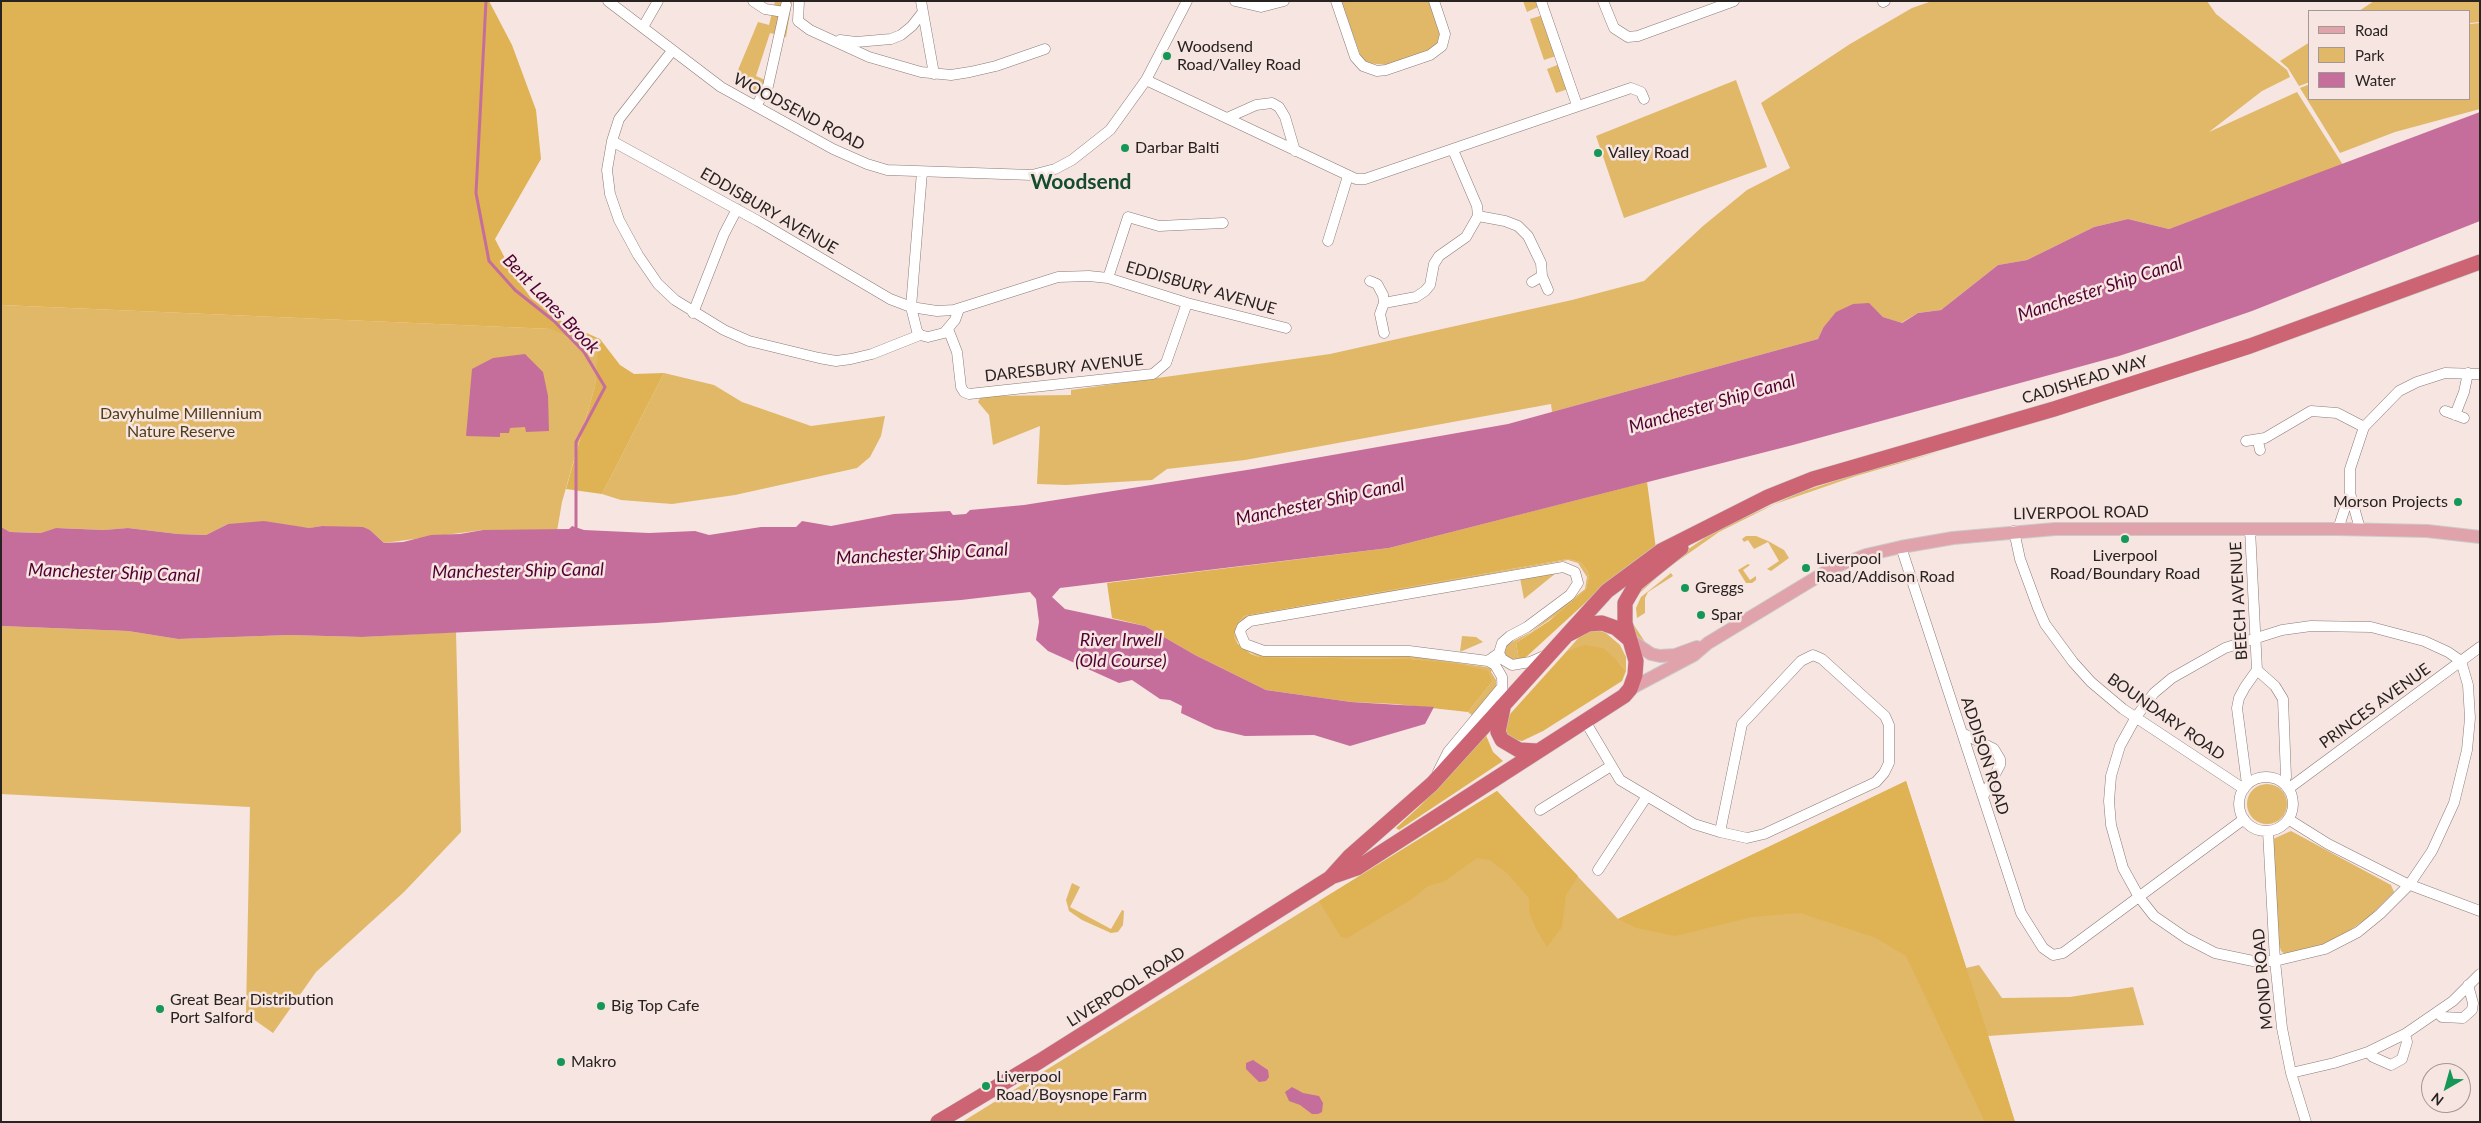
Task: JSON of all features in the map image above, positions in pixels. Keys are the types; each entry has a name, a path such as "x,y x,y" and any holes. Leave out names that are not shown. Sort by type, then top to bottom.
{"highway":[{"name":"CADISHEAD WAY","path":"1550,654 1584,614 1620,580 1660,551 1768,497 1812,479 2054,409 2250,346 2480,262"},
{"name":"CADISHEAD WAY","path":"1630,689 1635,675 1636,661 1624,613 1626,603 1636,584 1701,531"},
{"path":"1567,635 1588,624 1602,623 1616,628 1629,639"},
{"name":"LIVERPOOL ROAD","path":"1330,878 1349,857 1432,784 1550,654"},
{"name":"LIVERPOOL ROAD","path":"938,1122 1032,1066 1330,878 1357,868 1616,702 1630,689"},
{"path":"1503,706 1498,732 1502,740 1519,750 1537,751"}],"main road":[{"name":"LIVERPOOL ROAD","path":"1629,639 1651,654 1667,657 1708,642 1832,568 1866,555 1953,538 2014,531 2056,529 2360,529 2427,531 2480,537"},
{"name":"LIVERPOOL ROAD","path":"1630,689 1694,655 1708,642"}],"street":[{"name":"WOODSEND ROAD","path":"608,1 720,87 833,149 867,164 887,170 1032,176 1055,169 1072,160 1110,130 1146,80 1187,1"},
{"path":"643,27 658,1"},
{"path":"753,1 765,9 785,9 768,86 756,106"},
{"path":"799,1 798,21 810,30 878,60 903,68 934,74 951,75 996,66 1046,48"},
{"path":"1235,1 1262,4 1284,1"},
{"path":"1336,1 1355,56 1363,66 1378,71 1430,55 1442,46 1445,34 1434,1"},
{"path":"1541,1 1576,105"},
{"path":"1604,1 1614,28 1628,37 1638,36 1734,1"},
{"path":"828,38 856,42 891,39 901,35 912,26 922,7"},
{"path":"922,7 934,74"},
{"path":"672,51 619,119 612,141 607,170 610,194 619,220 638,255 658,284 675,300 693,313 748,341 836,361 872,354 920,335 935,336 948,329 959,309"},
{"path":"1146,80 1348,176 1365,179 1453,150 1576,105 1631,88 1640,92 1644,99"},
{"path":"1227,118 1256,105 1272,103 1279,108 1285,117 1295,151"},
{"name":"EDDISBURY AVENUE","path":"612,141 737,209 890,299 911,307 937,312 959,309 1058,277 1108,278 1187,303 1286,328"},
{"path":"1384,304 1416,297 1425,291 1430,285 1434,264 1439,256 1466,237 1478,216 1477,206 1453,150"},
{"path":"920,335 917,331 911,307 922,172"},
{"path":"1328,242 1348,176"},
{"path":"693,313 724,234 737,209"},
{"path":"1478,216 1505,221 1518,226 1528,236 1541,263 1542,276 1548,290"},
{"name":"EDDISBURY AVENUE","path":"1108,278 1128,217 1159,226 1223,223"},
{"path":"1532,282 1542,276"},
{"path":"1370,281 1381,288 1384,304 1380,314 1384,334"},
{"name":"DARESBURY AVENUE","path":"948,329 957,352 961,387 964,392 969,394 1153,374 1166,363 1187,303"},
{"path":"2360,529 2350,493 2350,469 2364,427 2399,391 2417,382 2445,373 2480,374"},
{"path":"2455,414 2464,392 2468,373"},
{"path":"2246,442 2259,446 2311,411 2337,413 2364,427"},
{"path":"2338,529 2350,493"},
{"name":"BEECH AVENUE","path":"2245,787 2238,708 2239,698 2244,687 2257,670 2250,529"},
{"name":"BOUNDARY ROAD","path":"2014,531 2026,580 2045,624 2073,662 2091,682 2136,717 2245,787"},
{"name":"ADDISON ROAD","path":"1901,547 2021,913 2028,927 2043,948 2053,955 2063,953 2139,897"},
{"path":"1488,660 1499,653 1502,643 1510,636 1527,627 1570,595 1578,583 1575,572 1563,566 1250,621 1240,632 1245,644 1264,651 1410,651 1488,660 1500,672 1503,706"},
{"path":"2311,626 2371,627 2424,641 2448,652 2461,661 2468,685 2470,718 2462,778 2445,826 2432,851 2409,885 2371,922 2342,941 2325,949 2275,961 2245,959 2201,947 2170,929 2154,916 2139,897 2117,854 2109,801 2111,776 2120,746 2136,717 2154,693 2172,678 2225,648 2256,637 2311,626"},
{"name":"PRINCES AVENUE","path":"2286,786 2480,647"},
{"path":"1499,653 1502,659 1512,665 1530,662 1550,654"},
{"path":"1585,721 1620,780 1694,824 1720,832 1748,838 1764,834 1876,782 1884,773 1889,763 1889,725 1885,716 1822,659 1813,655 1801,661 1742,724 1720,832"},
{"name":"BEECH AVENUE","path":"2257,670 2276,686 2283,699 2286,786"},
{"path":"1432,784 1448,752 1502,687"},
{"path":"1962,733 1994,749 2000,759 2000,766 1983,797"},
{"path":"1540,810 1611,766"},
{"path":"2265,777 2275,779 2286,786 2292,799 2292,809 2288,819 2279,827 2268,831 2251,826 2244,819 2240,810 2240,799 2245,787 2256,779 2265,777"},
{"path":"1598,870 1647,796"},
{"path":"2139,897 2244,819"},
{"path":"2288,819 2337,848 2409,885 2480,912"},
{"name":"MOND ROAD","path":"2268,831 2275,961 2282,1028 2291,1073 2306,1122"},
{"path":"2291,1073 2334,1063 2368,1052 2405,1034 2437,1012 2480,974"},
{"path":"2437,1012 2442,1017 2463,1018 2472,1010 2473,1004 2468,985"},
{"path":"2368,1052 2373,1057 2391,1065 2402,1059 2407,1042 2405,1034"}],"green space":[{"path":"775,1 792,1 786,37 770,33 756,76 770,82 763,99 733,82 758,22 769,25"},
{"path":"1341,1 1432,1 1442,40 1437,48 1388,65 1366,63 1361,57"},
{"path":"1523,1 1538,1 1540,6 1527,12"},
{"path":"1932,1 2207,1 2216,14 2287,70 2290,77 2262,91 2209,132 2297,92 2343,165 2169,229 2128,219 2094,227 2027,260 1998,265 1941,310 1918,313 1901,323 1883,317 1869,304 1823,328 1818,339 1552,412 1551,404 1245,460 1167,469 1152,480 1066,485 1037,484 1040,426 993,445 989,415 978,402 980,398 990,396 1071,395 1071,390 1330,354 1572,300 1644,281 1703,226 1747,190 1790,168 1761,103 1850,44 1912,8"},
{"path":"2374,1 2480,1 2480,22 2471,23 2471,10 2360,10"},
{"path":"1543,15 1556,56 1544,60 1530,19"},
{"path":"2480,23 2480,109 2395,132 2340,153 2300,88 2308,85 2308,100 2471,100 2471,24"},
{"path":"2308,43 2308,83 2299,86 2288,68 2280,61"},
{"path":"1560,64 1568,89 1556,93 1547,69"},
{"path":"1736,80 1767,167 1624,218 1596,136"},
{"name":"Davyhulme Millennium Nature Reserve","path":"1,305 552,329 566,337 600,339 595,386 562,502 557,531 483,530 384,543 370,530 322,526 310,528 228,524 206,535 178,534 128,528 104,530 57,528 42,533 10,532 1,527"},
{"path":"664,373 714,385 742,402 811,426 885,416 881,436 870,457 857,468 735,495 672,504 621,500 602,494"},
{"path":"1942,451 1856,476 1775,504 1719,532 1665,570 1632,600 1630,619 1645,642 1654,648 1653,652 1643,646 1628,622 1629,597 1662,567 1715,531 1801,492 1856,474"},
{"path":"1746,536 1756,536 1768,541 1784,550 1789,558 1771,571 1767,569 1779,561 1768,542 1754,549 1748,540 1744,542 1742,539"},
{"path":"1568,559 1580,562 1587,570 1589,577 1586,589 1556,615 1516,643 1519,660 1513,660 1506,656 1504,652 1506,645 1531,632 1585,589 1587,577 1578,563 1568,560 1245,618 1237,627 1236,636 1239,643 1244,648 1259,654 1410,656 1492,669 1491,672 1496,680 1496,687 1473,716 1468,712 1492,682 1433,662 1410,659 1259,657 1243,649 1234,637 1236,626 1244,616"},
{"path":"1748,564 1750,565 1743,570 1750,580 1756,576 1756,580 1752,583 1746,583 1738,570"},
{"path":"1556,573 1524,599 1520,578"},
{"path":"1671,573 1673,576 1648,592 1645,598 1645,613 1637,618 1636,608 1641,597"},
{"path":"1,626 128,631 178,639 289,635 362,637 456,632 461,832 404,892 316,972 273,1033 246,1014 250,807 1,794"},
{"path":"1598,630 1606,633 1620,645 1626,657 1626,671 1617,660 1566,652 1581,635 1589,631"},
{"path":"1462,636 1476,637 1483,642 1460,652"},
{"path":"1906,781 1966,968 1979,965 2002,998 2070,997 2133,987 2144,1025 1988,1036 2015,1122 962,1122 1497,791 1618,919"},
{"path":"2263,784 2271,784 2278,787 2284,793 2287,804 2284,815 2278,821 2271,824 2263,824 2256,821 2250,815 2247,808 2247,800 2250,793 2256,787"},
{"path":"2291,831 2391,885 2394,892 2369,917 2333,942 2286,955 2281,951 2279,944 2273,839"},
{"path":"1072,883 1080,887 1070,907 1111,929 1122,910 1124,911 1123,925 1118,932 1111,933 1082,920 1069,911 1066,900"}],"shaded area":[{"path":"1,1 489,1 512,45 536,110 541,159 495,239 512,272 531,298 564,323 600,339 620,365 634,374 664,373 602,494 566,489 595,386 599,339 566,337 551,329 1,305"},
{"path":"1647,482 1656,549 1596,593 1525,658 1519,660 1516,643 1549,621 1586,589 1589,577 1587,570 1580,562 1568,559 1244,616 1236,626 1234,637 1238,644 1251,654 1259,657 1410,659 1458,664 1488,671 1492,682 1468,712 1395,704 1351,702 1266,690 1195,655 1145,626 1112,618 1107,583 1389,548"},
{"path":"1584,645 1603,648 1617,660 1626,671 1622,681 1543,731 1522,741 1512,739 1505,731 1504,723 1511,713 1566,652"},
{"path":"1485,733 1493,752 1503,761 1399,830 1396,828 1422,804"},
{"path":"1906,781 2015,1122 1985,1122 1906,956 1876,938 1800,913 1752,917 1675,936 1637,928 1618,919"},
{"path":"1497,791 1578,876 1566,895 1562,927 1547,947 1536,929 1529,912 1529,898 1507,873 1490,860 1477,858 1445,881 1428,886 1412,899 1347,938 1341,937 1319,901"}],"water":[{"path":"2480,112 2480,221 2252,311 2174,338 2119,356 1793,445 1389,548 1060,588 1052,597 1065,609 1145,626 1195,655 1266,690 1351,702 1434,707 1425,724 1350,746 1314,735 1245,736 1215,729 1181,713 1182,706 1170,700 1160,699 1132,680 1119,683 1048,651 1036,640 1039,622 1036,599 1030,592 961,600 656,623 362,637 289,635 178,639 128,631 1,626 1,527 10,532 41,533 56,528 104,530 128,528 178,534 206,535 228,524 264,521 309,528 322,526 363,527 370,530 384,543 403,542 431,535 460,534 483,530 569,529 572,526 584,530 649,533 695,531 709,535 761,527 796,527 802,521 831,526 894,514 950,511 953,515 966,514 970,510 1024,505 1253,469 1508,424 1818,339 1823,328 1836,312 1853,304 1869,303 1883,317 1902,323 1918,313 1941,310 1998,265 2027,260 2094,227 2128,219 2169,229"},
{"path":"525,354 543,372 548,396 549,431 526,432 525,427 510,428 509,433 500,433 500,437 466,436 472,369 493,358"},
{"path":"1253,1060 1268,1070 1269,1077 1266,1081 1259,1082 1246,1069 1246,1063"},
{"path":"1292,1087 1303,1093 1319,1096 1323,1103 1322,1112 1312,1114 1300,1105 1289,1101 1285,1092"}],"waterway":[{"name":"Bent Lanes Brook","path":"486,1 476,193 489,261 515,290 554,321 584,352 605,387 576,442 576,528"}],"place":[{"name":"Woodsend Road/Valley Road","path":"1167,56"},
{"name":"Darbar Balti","path":"1125,148"},
{"name":"Valley Road","path":"1598,153"},
{"name":"Morson Projects","path":"2458,502"},
{"name":"Liverpool Road/Boundary Road","path":"2125,539"},
{"name":"Liverpool Road/Addison Road","path":"1806,568"},
{"name":"Greggs","path":"1685,588"},
{"name":"Spar","path":"1701,615"},
{"name":"Big Top Cafe","path":"601,1006"},
{"name":"Great Bear Distribution Port Salford","path":"160,1009"},
{"name":"Makro","path":"561,1062"},
{"name":"Liverpool Road/Boysnope Farm","path":"986,1086"}],"district":[{"name":"Woodsend","path":"1081,182"}],"water label":[{"name":"Manchester Ship Canal","path":"2100,289"},
{"name":"Manchester Ship Canal","path":"1712,404"},
{"name":"Manchester Ship Canal","path":"1320,502"},
{"name":"Manchester Ship Canal","path":"922,554"},
{"name":"Manchester Ship Canal","path":"518,571"},
{"name":"Manchester Ship Canal","path":"114,573"},
{"name":"River Irwell (Old Course)","path":"1121,650"}]}
